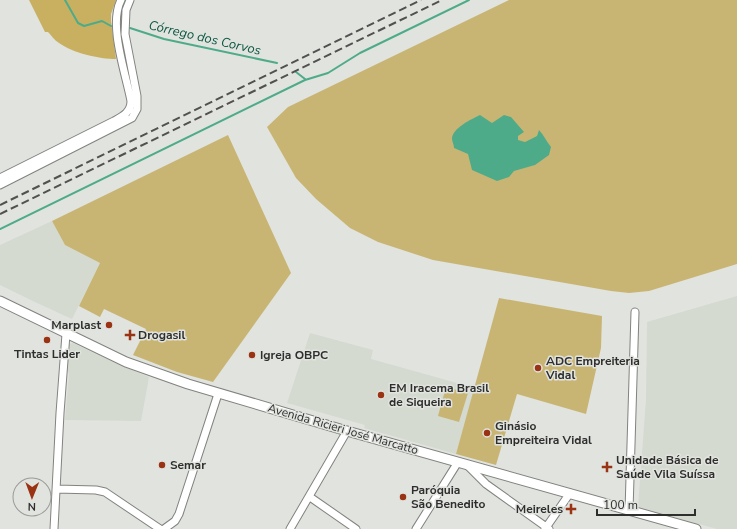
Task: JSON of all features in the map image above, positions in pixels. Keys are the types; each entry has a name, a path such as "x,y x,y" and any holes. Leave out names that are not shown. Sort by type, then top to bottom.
{"main road":[{"name":"Avenida Ricieri José Marcatto","path":"0,301 126,362 218,394 570,493 677,527 696,529"}],"street":[{"path":"0,178 114,121 128,112 131,106 130,94 120,51 117,27 117,13 121,0"},
{"path":"0,185 132,118 136,113 137,96 125,34 126,10 130,0"},
{"path":"629,511 635,312"},
{"path":"54,529 66,334"},
{"path":"164,529 175,521 179,514 218,394"},
{"path":"290,529 347,431"},
{"path":"416,529 462,463 486,484 547,528 570,493"},
{"path":"56,489 96,490 105,492 160,529"},
{"path":"310,497 356,529"}],"shaded area":[{"path":"29,0 116,0 111,14 111,21 116,59 86,55 71,50 59,43 48,32 45,32"},
{"path":"509,0 737,0 737,264 649,291 629,293 433,260 378,242 350,228 316,199 296,178 267,127 288,107"},
{"path":"480,115 492,123 504,115 511,117 524,132 518,136 518,140 525,142 537,136 539,130 551,147 549,155 535,165 514,171 509,177 497,181 472,170 468,154 454,148 452,139 455,131 468,121"},
{"path":"228,135 291,273 213,382 177,372 133,355 146,329 104,309 100,317 79,306 100,263 65,245 52,221"},
{"path":"52,221 65,245 100,263 72,319 0,285 0,245"},
{"path":"737,296 737,529 717,529 638,507 646,400 647,322"},
{"name":"ADC Empreiteria Vidal","path":"499,298 602,316 601,348 586,414 517,394 496,465 456,454"},
{"path":"310,333 373,350 371,359 475,388 456,454 364,428 365,425 287,403"},
{"path":"73,343 117,364 149,377 141,421 65,420 69,374 67,368 68,348 69,344"},
{"path":"446,387 468,393 459,422 438,416"}],"waterway":[{"name":"Córrego dos Corvos","path":"65,0 78,23 84,26 102,21 111,26"},
{"path":"0,229 305,80 328,73 360,53 469,0"},
{"name":"Córrego dos Corvos","path":"130,28 164,39 277,63"},
{"name":"Córrego dos Corvos","path":"296,72 305,79"}],"railway":[{"path":"0,205 421,0"},
{"path":"0,214 442,0"}],"place":[{"name":"Marplast","path":"109,325"},
{"name":"Drogasil","path":"130,335"},
{"name":"Tintas Lider","path":"47,340"},
{"name":"Igreja OBPC","path":"252,355"},
{"name":"ADC Empreiteria Vidal","path":"538,368"},
{"name":"EM Iracema Brasil de Siqueira","path":"381,395"},
{"name":"Ginásio Empreiteira Vidal","path":"487,433"},
{"name":"Semar","path":"162,465"},
{"name":"Unidade Básica de Saúde Vila Suíssa","path":"607,467"},
{"name":"Paróquia São Benedito","path":"403,497"},
{"name":"Meireles","path":"571,509"}]}
